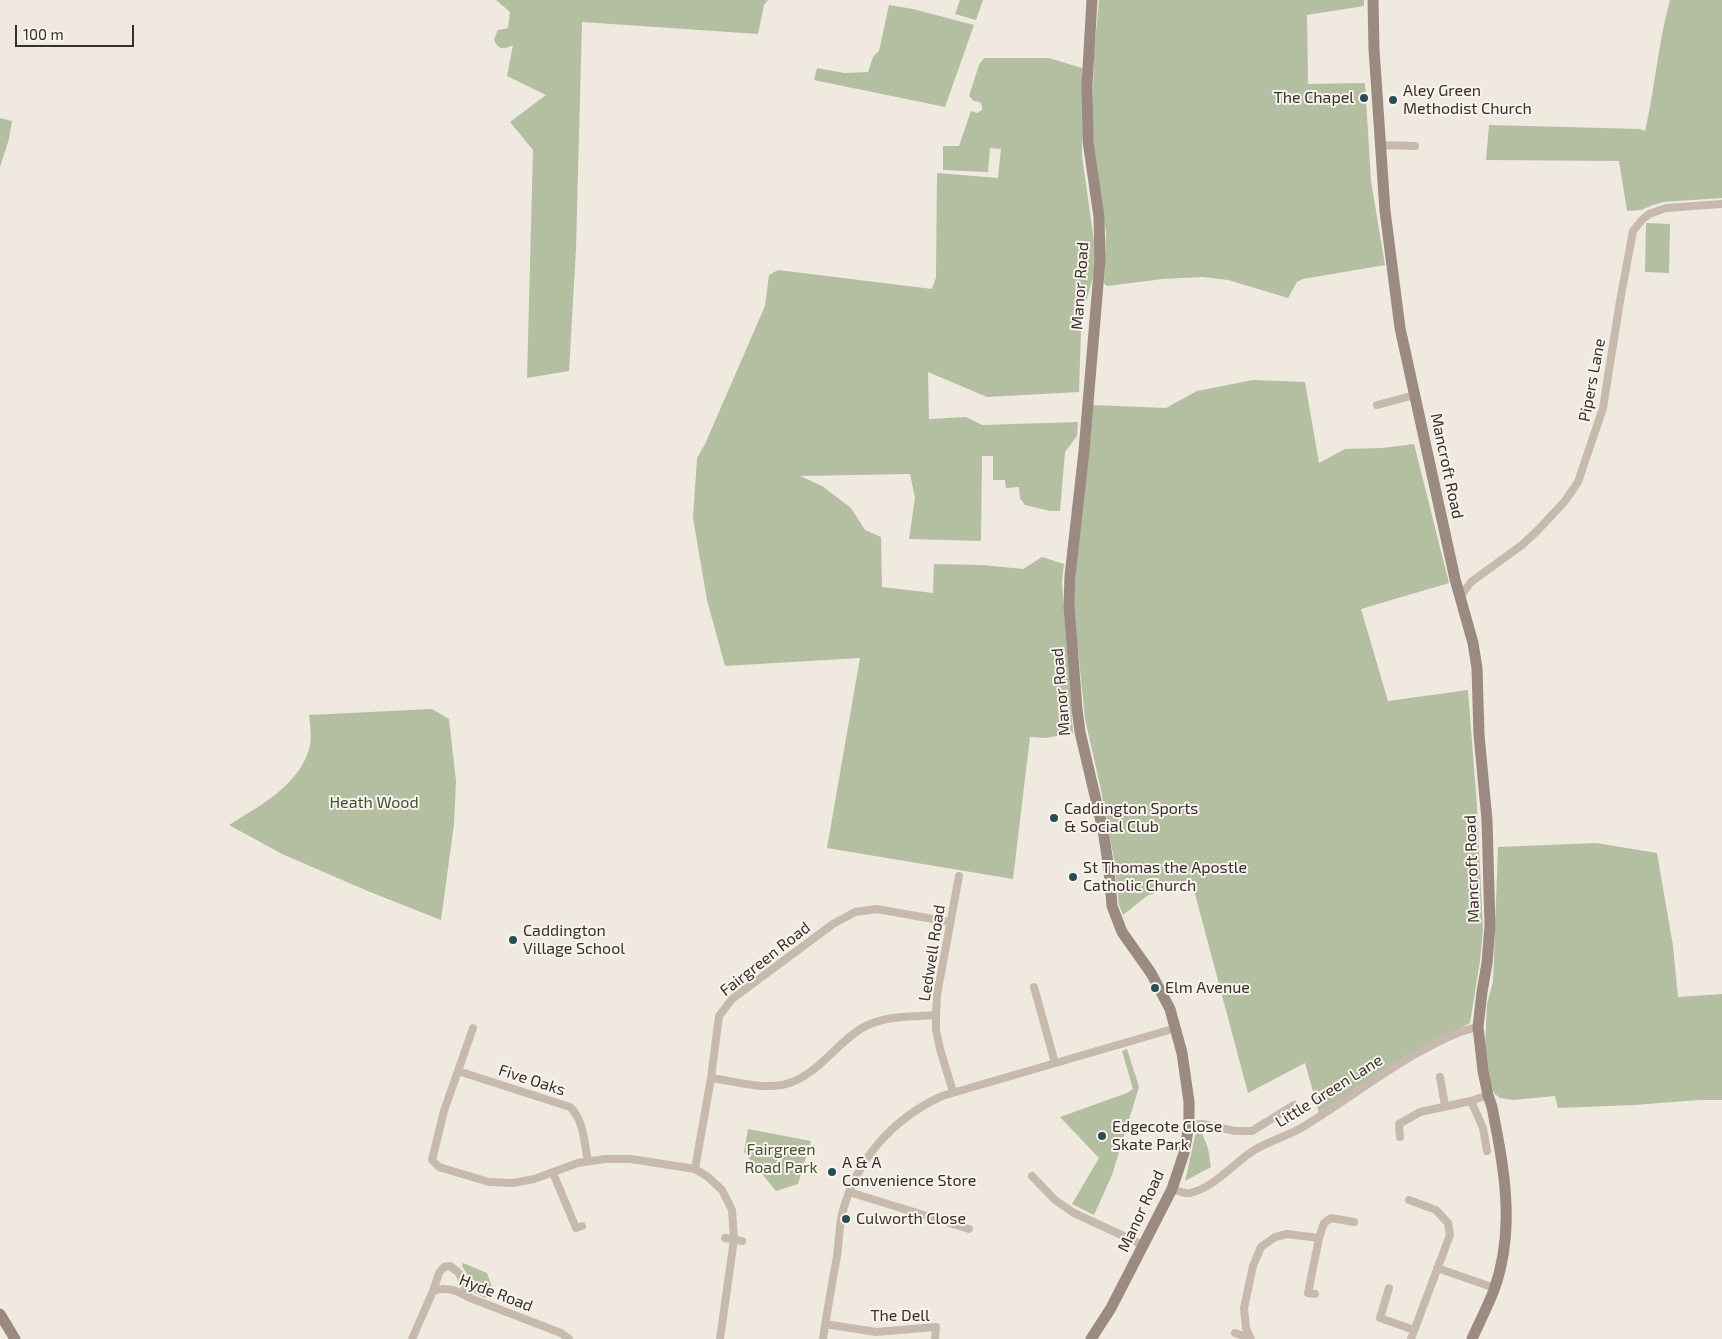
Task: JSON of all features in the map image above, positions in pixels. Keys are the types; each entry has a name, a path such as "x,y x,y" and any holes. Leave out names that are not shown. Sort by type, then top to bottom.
{"street":[{"name":"Manor Road","path":"1090,1339 1111,1308 1172,1189 1184,1154 1189,1125 1187,1079 1176,1028 1161,990 1122,932 1112,906 1103,830 1080,732 1077,709 1069,606 1070,576 1084,451 1100,260 1099,216 1091,164 1088,122 1087,85 1092,0"},
{"name":"Mancroft Road","path":"1373,0 1374,49 1385,211 1404,352 1455,579 1473,643 1477,668 1479,734 1487,820 1490,926 1478,1026 1482,1066 1498,1134 1506,1186 1507,1236 1494,1288 1472,1339"},
{"path":"1380,145 1415,146"},
{"name":"Pipers Lane","path":"1460,596 1471,582 1522,545 1565,501 1578,482 1604,408 1620,301 1633,231 1649,214 1666,208 1722,204"},
{"name":"Mancroft Road","path":"1377,405 1415,396"},
{"path":"1455,579 1471,582"},
{"name":"Ledwell Road","path":"953,1092 940,1049 936,1030 936,1015 937,995 959,876"},
{"name":"Fairgreen Road","path":"695,1169 711,1078 719,1016 732,999 833,924 855,912 877,909 950,922"},
{"path":"1034,987 1055,1063"},
{"path":"711,1078 767,1087 785,1085 803,1076 826,1060 848,1038 863,1027 884,1019 936,1015"},
{"name":"Little Green Lane","path":"1172,1189 1185,1194 1191,1193 1216,1180 1256,1150 1300,1128 1388,1070 1462,1030 1478,1026"},
{"path":"432,1160 444,1111 473,1028"},
{"path":"823,1339 842,1216 849,1192 859,1169 868,1155 891,1130 916,1109 953,1092 1176,1028"},
{"name":"Five Oaks","path":"458,1071 570,1108 580,1120 588,1161"},
{"path":"1440,1077 1444,1106"},
{"path":"1399,1124 1420,1112 1471,1101 1488,1095"},
{"path":"1471,1101 1484,1128 1488,1151"},
{"path":"1189,1125 1203,1124 1235,1131 1252,1131 1294,1105"},
{"path":"1392,1118 1399,1124 1400,1137"},
{"path":"432,1160 439,1167 489,1182 514,1183 534,1180 578,1163 605,1159 631,1159 695,1169 708,1177 722,1190 732,1210 738,1240 720,1339"},
{"path":"424,1163 432,1160"},
{"path":"553,1173 576,1228"},
{"path":"1032,1176 1055,1200 1074,1213 1143,1245"},
{"path":"849,1192 969,1230"},
{"path":"1409,1200 1436,1210 1448,1223 1450,1235 1411,1339"},
{"path":"1308,1293 1319,1238 1324,1223 1331,1218 1354,1222"},
{"path":"1250,1337 1244,1323 1244,1308 1253,1266 1261,1246 1275,1237 1286,1234 1319,1238"},
{"path":"726,1238 738,1240"},
{"path":"433,1291 439,1273 444,1267 450,1266 459,1273 470,1298"},
{"path":"1437,1268 1494,1288"},
{"name":"Hyde Road","path":"412,1339 433,1291 442,1288 458,1291 470,1298 561,1333 569,1339"},
{"path":"1388,1288 1379,1319 1414,1330"},
{"path":"0,1314 15,1339"},
{"name":"The Dell","path":"825,1324 876,1332 936,1327 936,1339"},
{"path":"1235,1333 1250,1337"}],"green space":[{"path":"496,0 768,0 764,5 758,34 582,22 576,248 569,371 527,378 533,150 510,122 546,95 507,76 513,45 502,48 495,43 494,39 498,30 508,28 510,12"},
{"path":"960,0 983,0 976,20 955,14"},
{"path":"1099,0 1364,0 1364,6 1307,15 1308,84 1365,83 1371,181 1385,265 1303,279 1297,282 1288,298 1228,280 1203,277 1163,279 1107,286 1104,283 1106,232 1092,131 1094,54"},
{"path":"1670,0 1722,0 1722,198 1663,202 1641,210 1627,211 1619,161 1486,160 1489,125 1640,129 1645,131 1662,33"},
{"path":"889,5 913,9 974,25 945,107 814,80 817,68 844,73 868,72 873,57 879,51"},
{"path":"984,58 1049,58 1082,68 1082,156 1095,248 1095,270 1084,309 1081,330 1079,392 987,397 928,372 929,419 966,417 982,425 1078,422 1077,436 1065,452 1060,511 1050,511 1025,505 1020,498 1019,487 1006,488 1005,480 993,480 993,456 982,456 981,541 909,539 915,498 910,474 800,476 822,486 851,508 865,530 881,537 882,587 933,593 934,564 982,565 1023,569 1042,557 1064,564 1062,581 1073,733 1046,738 1030,737 1013,879 827,848 860,658 725,666 707,600 693,518 697,458 705,444 765,306 769,275 778,270 932,289 936,277 937,173 998,178 1001,149 990,148 988,172 943,170 943,146 959,146 971,111 977,113 982,110 980,102 974,101 969,96 979,65"},
{"path":"0,118 12,121 9,139 0,167"},
{"path":"1646,223 1670,224 1669,273 1645,272"},
{"path":"1253,380 1305,382 1319,463 1345,449 1382,448 1414,444 1449,583 1361,609 1388,701 1468,690 1477,806 1483,930 1470,1023 1393,1064 1319,1113 1305,1063 1248,1093 1191,879 1147,896 1123,915 1119,905 1114,859 1101,790 1085,719 1074,611 1076,565 1093,405 1166,408 1197,391"},
{"name":"Heath Wood","path":"432,709 449,719 456,781 454,824 441,920 282,854 229,825 278,793 298,772 310,746 309,715"},
{"path":"1596,843 1657,853 1673,946 1678,997 1722,994 1722,1100 1558,1108 1555,1096 1513,1100 1500,1098 1490,1086 1484,1064 1487,1004 1493,982 1498,847"},
{"path":"1127,1049 1139,1087 1112,1175 1094,1215 1072,1204 1099,1158 1060,1117 1127,1093 1133,1089 1122,1051"},
{"name":"Fairgreen Road Park","path":"748,1129 811,1141 798,1184 776,1191 744,1152"},
{"path":"1196,1132 1202,1133 1208,1148 1211,1167 1185,1181"},
{"path":"463,1263 487,1273 492,1287 486,1298 474,1293 470,1279 462,1266"}],"place":[{"name":"The Chapel","path":"1364,98"},
{"name":"Aley Green Methodist Church","path":"1393,100"},
{"name":"Caddington Sports & Social Club","path":"1054,818"},
{"name":"St Thomas the Apostle Catholic Church","path":"1073,877"},
{"name":"Caddington Village School","path":"513,940"},
{"name":"Elm Avenue","path":"1155,988"},
{"name":"Edgecote Close Skate Park","path":"1102,1136"},
{"name":"A & A Convenience Store","path":"832,1172"},
{"name":"Culworth Close","path":"846,1219"}]}
